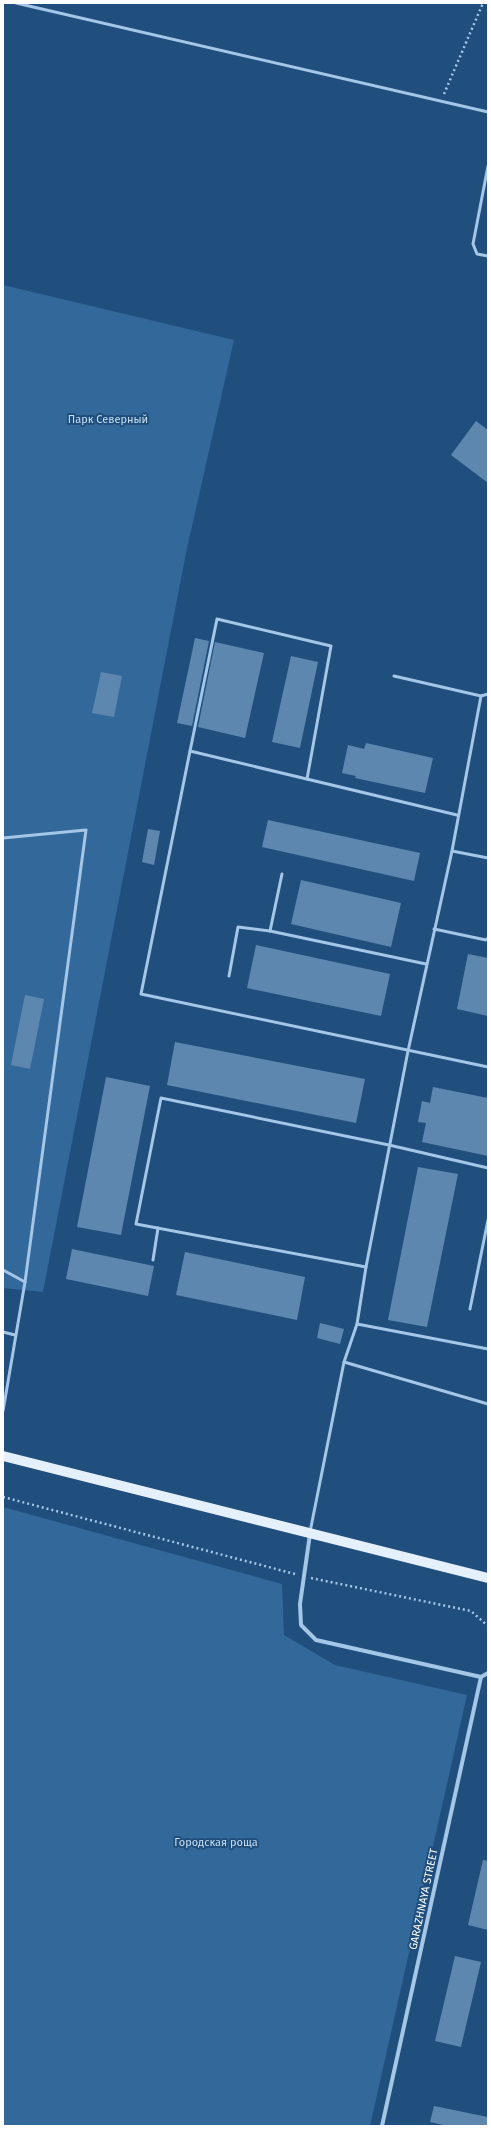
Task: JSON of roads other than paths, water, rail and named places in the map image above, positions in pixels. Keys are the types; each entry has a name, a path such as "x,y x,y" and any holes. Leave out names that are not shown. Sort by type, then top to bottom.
{"main road":[{"path":"3,1456 488,1578"}],"street":[{"path":"310,1534 300,1604 301,1625 316,1640 481,1677 488,1673"},
{"name":"GARAZHNAYA STREET","path":"382,2126 481,1677"}],"lane":[{"path":"16,3 488,112"},
{"path":"488,166 473,244 477,254 488,256"},
{"path":"307,779 332,646 217,619 141,994 488,1067"},
{"path":"394,676 481,696 488,694"},
{"path":"310,1534 344,1362 357,1324 389,1145 426,964 452,851 457,815 481,696"},
{"path":"190,751 457,815"},
{"path":"3,838 86,830 25,1282 4,1396 3,1411"},
{"path":"452,851 488,858"},
{"path":"270,931 282,874"},
{"path":"229,976 238,927 270,931 426,964"},
{"path":"434,929 486,940 488,938"},
{"path":"366,1267 136,1224 161,1098 389,1145 488,1168"},
{"path":"470,1309 488,1220"},
{"path":"153,1260 158,1228"},
{"path":"3,1270 25,1282"},
{"path":"357,1324 488,1349"},
{"path":"3,1332 15,1335"},
{"path":"344,1362 488,1404"}],"park label":[{"name":"Парк Северный","path":"108,419"},
{"name":"Городская роща","path":"216,1842"}]}
